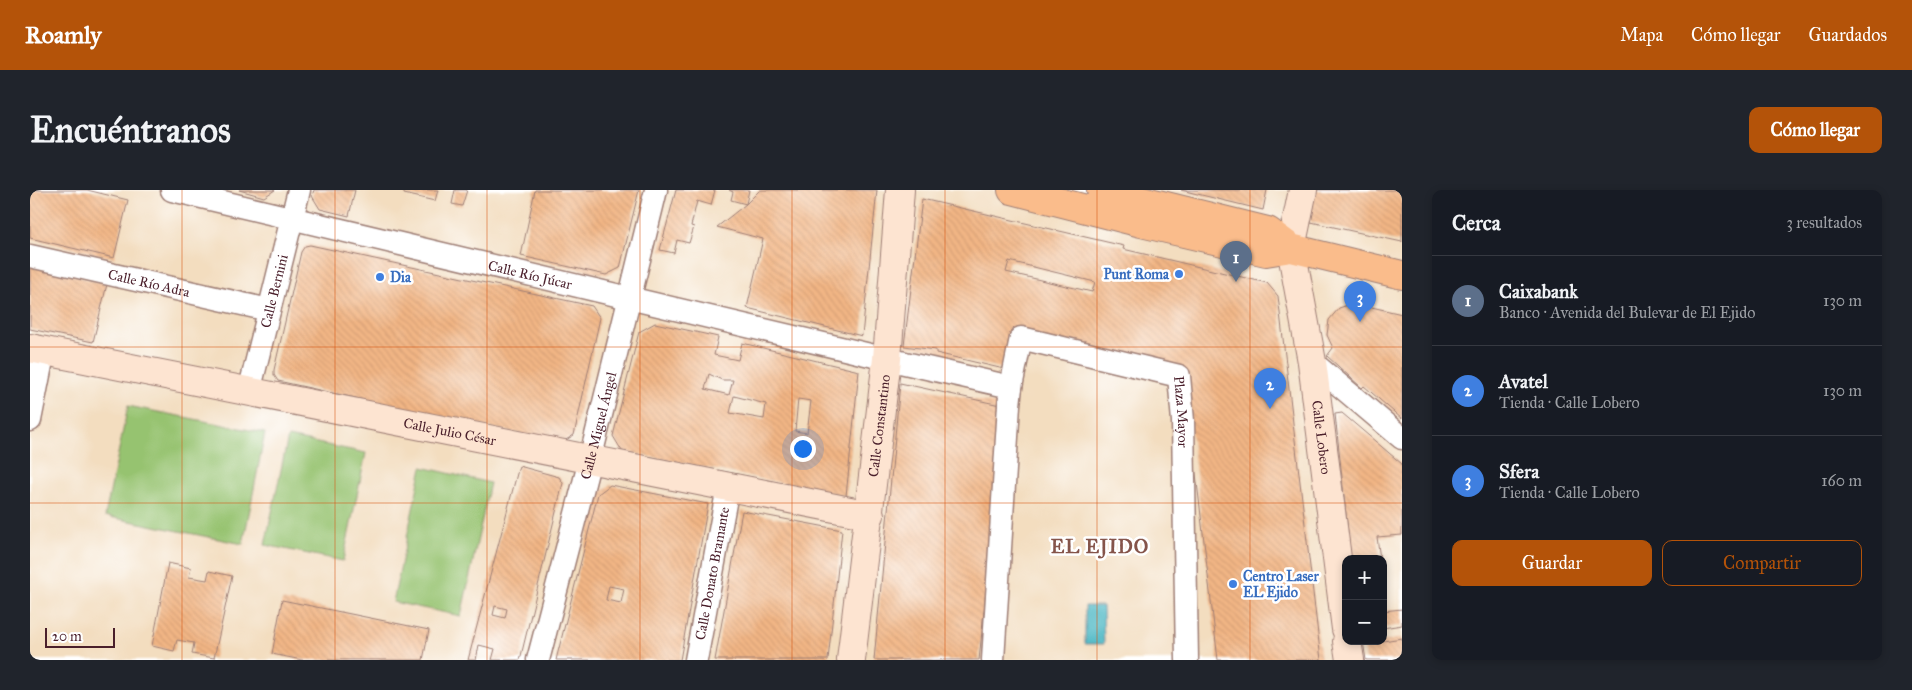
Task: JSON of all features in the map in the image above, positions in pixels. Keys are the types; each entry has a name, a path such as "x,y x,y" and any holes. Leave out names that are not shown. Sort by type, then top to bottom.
{"main road":[{"path":"1012,190 1140,223 1266,252 1291,248 1402,274"},
{"path":"1101,190 1268,231 1291,248"}],"street":[{"name":"Calle Río Júcar","path":"172,190 887,359"},
{"name":"Calle Bernini","path":"249,392 299,190"},
{"name":"Calle Miguel Ángel","path":"538,660 590,460 656,190"},
{"name":"Calle Constantino","path":"851,660 870,515 887,359 900,190"},
{"path":"1291,248 1303,190"},
{"name":"Calle Lobero","path":"1291,248 1312,362 1342,600"},
{"name":"Calle Río Adra","path":"30,256 269,310"},
{"name":"Plaza Mayor","path":"993,660 1011,387 1021,338 1179,376 1183,422 1187,660"},
{"path":"30,420 37,349"},
{"name":"Calle Julio César","path":"37,349 870,515"},
{"path":"887,359 1011,387"},
{"path":"1312,362 1402,438"},
{"name":"Calle Donato Bramante","path":"696,660 728,487"},
{"path":"1348,645 1350,660"}],"green space":[{"path":"128,406 265,433 243,544 105,516"},
{"path":"288,437 366,453 343,561 265,545"},
{"path":"422,467 490,483 461,616 393,602"}],"water":[{"path":"1085,606 1103,606 1104,644 1085,644"}],"building":[{"path":"30,190 87,190 128,200 114,258 30,238"},
{"path":"239,190 275,190 264,197"},
{"path":"314,190 355,190 349,216 320,209 312,196"},
{"path":"404,190 438,190 435,201 404,194"},
{"path":"455,190 467,190 462,206 452,204"},
{"path":"535,190 639,190 620,268 606,275 521,256"},
{"path":"676,190 715,190 711,205 697,201 691,226 694,227 689,243 677,240 674,253 660,250"},
{"path":"729,190 749,190 746,204 731,200 733,192"},
{"path":"760,190 877,190 862,336 747,308 763,239 717,227"},
{"path":"1181,190 1267,190 1263,210"},
{"path":"1315,190 1402,190 1402,242 1311,222 1309,218"},
{"path":"922,199 1124,246 1123,249 1267,283 1278,296 1321,660 1218,660 1184,372 1016,333 1005,405 979,660 874,660 900,383 1000,405 1004,369 936,353 936,350 904,346","holes":["1009,261 1095,282 1092,292 1006,272"]},
{"path":"310,245 592,306 600,318 574,435 561,443 278,381 274,375 274,370 301,252 305,246"},
{"path":"30,265 107,284 93,342 30,329"},
{"path":"1354,303 1402,314 1402,419 1364,386 1362,388 1327,356 1333,348 1327,335 1329,320 1339,308"},
{"path":"655,323 718,337 714,355 738,360 742,343 859,371 846,496 622,451 613,436 639,332","holes":["709,374 722,380 733,380 729,395 705,389","734,396 766,404 764,419 730,413","798,399 811,401 807,433 795,431"]},
{"path":"1342,413 1402,464 1402,535 1377,537 1379,555 1351,555 1335,414"},
{"path":"519,466 559,477 563,483 520,660 492,660 495,649 479,645 476,660 468,660","holes":["495,606 507,609 505,618 493,615"]},
{"path":"610,485 708,504 680,660 556,660 598,494","holes":["609,586 624,589 621,603 606,600"]},
{"path":"742,511 842,530 828,660 715,660"},
{"path":"168,563 191,568 189,577 207,580 209,571 232,576 214,658 192,654 194,643 177,640 174,651 152,646"},
{"path":"282,600 429,630 423,660 302,660 272,654"},
{"path":"1402,609 1402,625 1387,627 1387,611"},
{"path":"1402,638 1402,660 1366,660 1364,645 1387,645 1387,640"}],"place":[{"name":"Punt Roma","path":"1179,274"},
{"name":"Dia","path":"380,277"},
{"name":"Caixabank","path":"1236,282"},
{"name":"Sfera","path":"1360,322"},
{"name":"Avatel","path":"1270,409"},
{"name":"Centro Laser EL Ejido","path":"1233,584"}],"district":[{"name":"EL EJIDO","path":"1100,546"}]}
